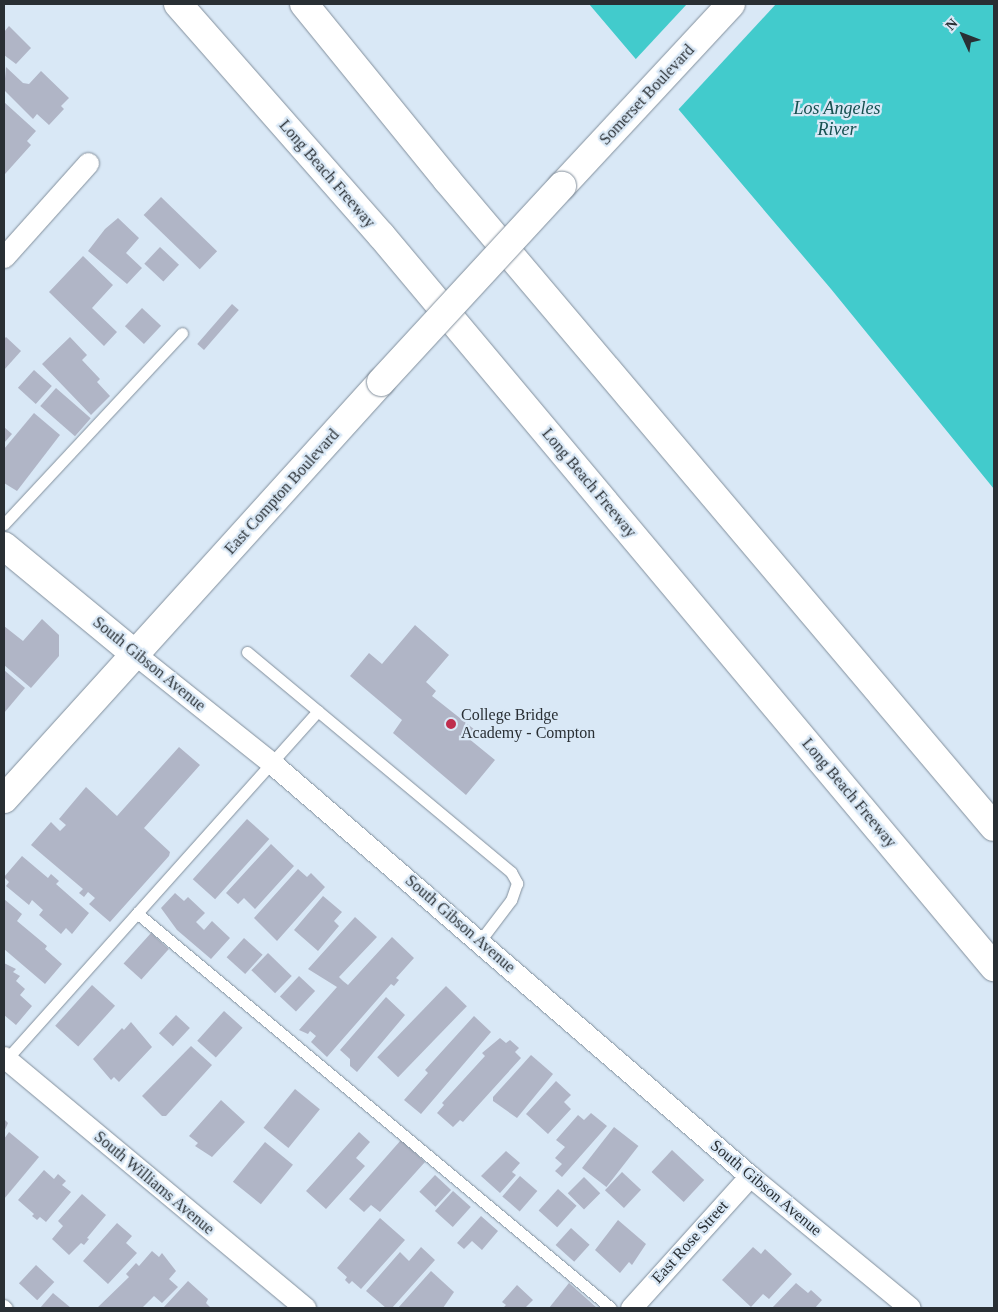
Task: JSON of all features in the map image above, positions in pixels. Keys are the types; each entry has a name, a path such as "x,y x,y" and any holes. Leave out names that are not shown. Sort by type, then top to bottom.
{"main road":[{"name":"Long Beach Freeway","path":"178,4 381,235 994,967"},
{"path":"304,4 454,187 994,827"},
{"name":"Somerset Boulevard","path":"562,186 731,4"},
{"name":"East Compton Boulevard","path":"4,800 381,382 562,186"},
{"name":"South Gibson Avenue","path":"4,546 135,654"}],"street":[{"path":"4,257 88,163"},
{"name":"South Gibson Avenue","path":"135,654 274,765 750,1176 910,1308"},
{"name":"South Williams Avenue","path":"5,1059 305,1308"},
{"name":"East Rose Street","path":"631,1308 750,1176"}],"lane":[{"path":"4,524 182,333"},
{"path":"247,652 510,872 517,883 511,900 480,941"},
{"path":"5,1059 274,765 318,711"},
{"path":"137,913 611,1308"},
{"path":"4,1305 7,1308"}],"water":[{"name":"Los Angeles River","path":"589,4 994,4 994,489 831,289"}],"pier":[{"path":"687,4 776,4 677,111 634,61"}],"building":[{"path":"9,26 31,48 16,64 4,55 4,32"},
{"path":"6,67 23,83 29,84 41,71 69,98 61,106 64,109 49,125 37,114 33,119 4,90"},
{"path":"4,102 36,131 27,141 31,145 5,174"},
{"path":"161,197 217,251 200,269 144,215"},
{"path":"118,218 139,238 126,253 142,268 127,284 88,251 105,229"},
{"path":"160,247 179,265 163,282 144,264"},
{"path":"83,256 113,285 92,308 117,332 104,346 49,292"},
{"path":"232,304 239,310 204,350 197,344"},
{"path":"142,308 161,326 144,344 125,326"},
{"path":"6,337 21,351 4,370 4,339"},
{"path":"70,337 87,355 82,360 100,379 97,382 110,396 91,415 42,364"},
{"path":"34,370 52,386 36,404 18,388"},
{"path":"56,388 91,418 75,436 40,406"},
{"path":"34,413 60,435 17,491 4,483 4,449"},
{"path":"4,427 12,434 4,443"},
{"path":"42,619 59,635 59,656 31,688 4,665 4,626 23,641"},
{"path":"415,625 449,655 426,682 436,691 432,696 475,730 468,738 495,760 466,795 393,733 402,720 350,676 369,653 382,664"},
{"path":"4,670 25,688 4,713"},
{"path":"179,747 200,765 144,828 170,852 169,856 110,922 89,904 95,898 88,892 84,897 79,893 83,889 31,845 51,822 60,831 66,825 59,819 86,787 117,816"},
{"path":"247,819 269,839 215,899 193,879"},
{"path":"271,844 294,866 255,909 244,898 238,904 226,893"},
{"path":"22,856 48,878 51,874 59,881 56,884 89,913 72,934 66,928 61,934 39,915 43,910 32,900 29,905 6,886 9,882 4,877"},
{"path":"298,869 307,877 311,873 325,887 277,941 254,918"},
{"path":"175,893 184,901 188,897 205,913 196,922 204,930 212,921 230,938 211,959 177,930 161,908"},
{"path":"323,896 342,912 334,921 339,926 318,951 294,930"},
{"path":"4,899 22,914 17,921 47,946 45,949 62,964 45,984 4,949"},
{"path":"355,917 377,937 339,977 348,985 392,937 414,958 396,978 399,980 394,986 391,984 327,1057 311,1042 316,1036 310,1031 308,1034 299,1030 337,987 308,969"},
{"path":"151,933 169,949 141,980 124,963"},
{"path":"244,938 263,955 245,974 227,957"},
{"path":"268,953 292,976 275,993 251,970"},
{"path":"4,963 16,969 13,972 20,976 16,981 25,989 20,995 32,1006 16,1025 4,1015"},
{"path":"299,976 315,991 296,1011 280,996"},
{"path":"92,985 115,1006 78,1047 55,1026"},
{"path":"446,986 467,1006 398,1077 377,1057"},
{"path":"386,997 405,1015 357,1072 350,1066 350,1059 340,1050"},
{"path":"224,1011 243,1028 216,1057 197,1041"},
{"path":"176,1015 190,1028 173,1046 159,1033"},
{"path":"474,1016 491,1032 421,1114 404,1100 428,1073 425,1070"},
{"path":"131,1022 152,1047 119,1082 114,1077 111,1080 93,1059 122,1028 124,1030"},
{"path":"500,1038 506,1043 510,1040 519,1048 515,1052 521,1058 463,1122 460,1120 453,1127 437,1113 444,1105 442,1103 485,1056 482,1053"},
{"path":"191,1046 212,1065 166,1116 162,1116 142,1096"},
{"path":"531,1055 553,1074 517,1118 493,1101 493,1097"},
{"path":"556,1081 571,1095 564,1102 571,1109 548,1134 526,1114"},
{"path":"295,1089 320,1109 288,1148 264,1128"},
{"path":"221,1100 245,1122 212,1157 195,1146 198,1143 189,1136"},
{"path":"591,1113 607,1126 562,1177 555,1171 562,1164 555,1158 565,1147 556,1140 578,1115 584,1120"},
{"path":"4,1119 8,1123 4,1132"},
{"path":"614,1127 638,1146 606,1187 582,1168"},
{"path":"9,1132 39,1157 4,1199 4,1139"},
{"path":"359,1132 370,1142 356,1158 365,1166 326,1209 306,1191"},
{"path":"401,1140 425,1162 380,1212 371,1205 364,1212 349,1199"},
{"path":"265,1142 293,1165 261,1204 233,1182"},
{"path":"672,1150 704,1180 684,1202 652,1172"},
{"path":"506,1151 520,1163 512,1172 516,1175 500,1193 481,1176"},
{"path":"44,1170 54,1179 58,1174 66,1181 62,1185 71,1192 46,1222 40,1217 37,1220 32,1216 34,1214 18,1200"},
{"path":"622,1172 641,1190 624,1208 605,1190"},
{"path":"435,1175 451,1190 435,1207 419,1192"},
{"path":"520,1176 537,1191 520,1211 502,1196"},
{"path":"584,1177 600,1193 584,1210 568,1193"},
{"path":"558,1189 577,1206 557,1227 539,1211"},
{"path":"453,1191 471,1207 453,1227 435,1211"},
{"path":"82,1194 106,1215 87,1238 89,1239 84,1245 81,1243 69,1255 52,1239 63,1226 58,1221"},
{"path":"481,1216 498,1231 482,1250 472,1241 464,1249 457,1243"},
{"path":"380,1218 405,1240 361,1289 352,1281 349,1284 345,1280 347,1277 337,1268"},
{"path":"618,1220 646,1244 632,1265 629,1262 620,1273 595,1250"},
{"path":"117,1223 132,1236 126,1243 137,1253 108,1284 83,1261"},
{"path":"571,1228 590,1245 574,1262 556,1245"},
{"path":"421,1247 435,1260 392,1308 386,1308 366,1291 400,1252 409,1261"},
{"path":"753,1247 761,1254 765,1249 792,1274 769,1299 763,1294 751,1307 722,1280"},
{"path":"152,1251 159,1257 162,1253 176,1271 169,1279 178,1287 162,1303 154,1296 142,1308 97,1308 129,1277 126,1274 136,1263 139,1266"},
{"path":"36,1265 54,1282 37,1300 19,1283"},
{"path":"431,1271 454,1292 443,1308 398,1308"},
{"path":"188,1281 208,1299 206,1303 211,1308 163,1308"},
{"path":"569,1283 597,1308 549,1308"},
{"path":"796,1283 808,1293 811,1290 822,1300 815,1308 772,1308"},
{"path":"517,1285 533,1300 525,1308 503,1308 506,1305 502,1302"},
{"path":"53,1293 71,1308 40,1308"}],"place":[{"name":"College Bridge Academy - Compton","path":"451,724"}]}
